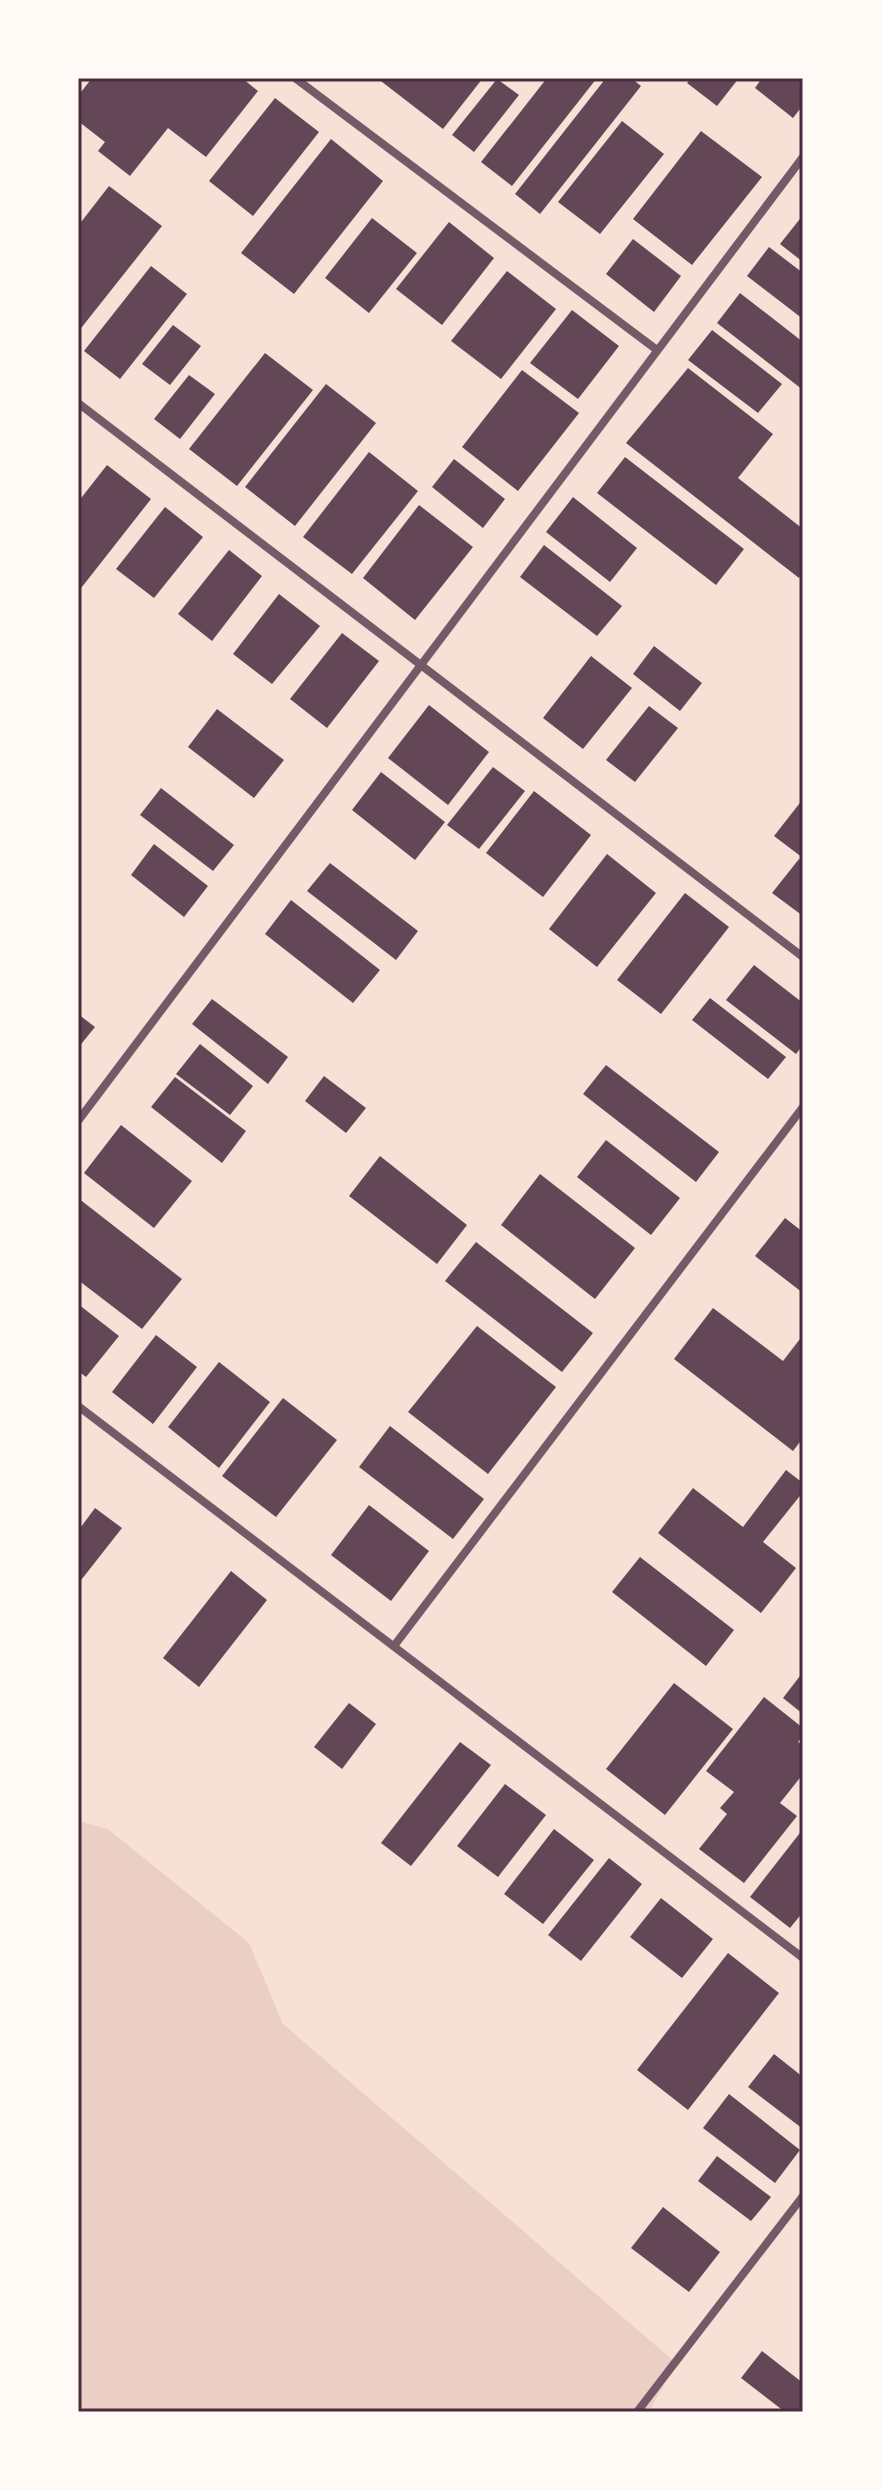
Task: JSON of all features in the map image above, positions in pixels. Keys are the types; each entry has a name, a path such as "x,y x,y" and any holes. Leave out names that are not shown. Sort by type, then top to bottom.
{"street":[{"path":"295,78 657,350"},
{"path":"78,1121 803,157"},
{"path":"78,403 803,957"},
{"path":"394,1646 803,1107"},
{"path":"78,1406 803,1958"},
{"path":"637,2412 803,2196"}],"shaded area":[{"path":"78,1821 108,1829 249,1943 283,2024 676,2363 649,2412 78,2412"}],"building":[{"path":"92,78 242,78 258,91 206,157 168,128 130,176 98,151 105,142 78,121 78,96"},
{"path":"377,78 483,78 443,129"},
{"path":"547,78 597,78 512,186 481,162"},
{"path":"606,78 631,78 641,86 540,214 515,194"},
{"path":"691,78 739,78 717,106 687,83"},
{"path":"762,78 803,78 803,105 793,118 755,88"},
{"path":"497,79 519,95 474,152 452,135"},
{"path":"275,98 319,132 253,216 209,181"},
{"path":"622,121 664,154 600,234 558,202"},
{"path":"701,131 762,177 692,265 633,219"},
{"path":"331,139 383,181 294,294 241,253"},
{"path":"109,186 162,226 78,332 78,226"},
{"path":"803,215 803,262 780,244"},
{"path":"372,218 417,253 369,313 325,278"},
{"path":"449,222 494,258 442,325 396,289"},
{"path":"633,239 681,276 654,312 606,274"},
{"path":"769,247 803,273 803,319 747,276"},
{"path":"151,266 187,294 120,379 84,351"},
{"path":"507,271 556,309 501,379 451,341"},
{"path":"740,293 803,342 803,390 717,323"},
{"path":"572,310 619,346 578,399 530,363"},
{"path":"173,325 201,346 170,385 142,364"},
{"path":"712,330 782,384 758,413 688,360"},
{"path":"265,353 313,390 237,486 189,449"},
{"path":"688,368 773,434 738,478 803,529 803,572 799,578 626,443"},
{"path":"522,370 579,413 518,491 462,447"},
{"path":"189,375 215,394 180,439 154,419"},
{"path":"326,384 376,423 295,526 245,487"},
{"path":"369,452 418,491 352,574 303,537"},
{"path":"625,457 744,549 716,585 597,493"},
{"path":"454,459 505,499 483,528 432,487"},
{"path":"107,465 151,499 78,592 78,502"},
{"path":"573,497 637,548 610,582 546,532"},
{"path":"419,505 473,547 415,620 363,578"},
{"path":"165,507 203,537 154,598 116,569"},
{"path":"544,545 622,606 597,636 520,577"},
{"path":"229,550 262,576 212,641 178,614"},
{"path":"279,594 320,626 272,684 233,654"},
{"path":"342,633 379,661 327,728 290,699"},
{"path":"654,646 702,683 680,711 633,674"},
{"path":"591,656 632,688 583,749 543,718"},
{"path":"429,705 489,752 448,805 388,758"},
{"path":"649,706 678,728 635,782 606,760"},
{"path":"217,709 284,760 254,798 188,747"},
{"path":"493,767 525,791 479,849 447,825"},
{"path":"381,772 445,822 415,860 352,810"},
{"path":"161,788 234,845 213,871 140,815"},
{"path":"534,791 591,835 543,897 486,853"},
{"path":"803,799 803,858 774,836"},
{"path":"154,844 208,886 184,917 131,875"},
{"path":"607,854 656,893 597,967 549,929"},
{"path":"799,859 803,862 803,916 772,893"},
{"path":"330,863 418,931 396,960 307,891"},
{"path":"685,893 729,927 661,1014 617,980"},
{"path":"291,900 380,970 353,1003 265,934"},
{"path":"754,965 803,1003 803,1045 796,1054 726,1000"},
{"path":"710,998 786,1057 768,1079 692,1020"},
{"path":"212,999 288,1057 268,1084 192,1024"},
{"path":"78,1014 95,1027 78,1048"},
{"path":"200,1044 253,1086 230,1115 176,1074"},
{"path":"606,1065 719,1152 696,1182 583,1094"},
{"path":"324,1076 366,1108 346,1133 305,1101"},
{"path":"175,1077 246,1131 222,1163 151,1107"},
{"path":"121,1125 192,1181 154,1228 84,1173"},
{"path":"606,1140 680,1198 651,1235 577,1177"},
{"path":"380,1156 467,1225 437,1264 349,1196"},
{"path":"540,1174 635,1248 595,1299 501,1225"},
{"path":"78,1198 182,1279 142,1329 78,1280"},
{"path":"785,1218 803,1232 803,1293 755,1256"},
{"path":"476,1242 593,1333 562,1372 445,1281"},
{"path":"78,1304 119,1336 86,1377 78,1371"},
{"path":"713,1308 783,1361 803,1335 803,1438 793,1451 674,1359"},
{"path":"477,1326 556,1387 488,1474 408,1412"},
{"path":"156,1335 197,1367 153,1424 112,1392"},
{"path":"219,1362 270,1402 219,1468 168,1427"},
{"path":"283,1398 337,1440 276,1517 222,1476"},
{"path":"390,1426 484,1499 453,1539 359,1467"},
{"path":"786,1470 803,1483 803,1492 763,1542 796,1568 761,1613 658,1533 693,1488 743,1527"},
{"path":"369,1505 429,1551 391,1601 331,1555"},
{"path":"95,1508 122,1528 78,1584 78,1531"},
{"path":"640,1557 734,1630 706,1666 612,1592"},
{"path":"231,1571 267,1600 199,1687 163,1658"},
{"path":"803,1672 803,1714 783,1698"},
{"path":"674,1683 733,1729 665,1815 606,1769"},
{"path":"764,1697 803,1728 798,1742 803,1746 803,1774 780,1803 797,1816 744,1883 699,1849 727,1814 720,1808 734,1792 706,1771"},
{"path":"349,1703 376,1724 342,1769 314,1747"},
{"path":"460,1742 491,1765 411,1866 381,1843"},
{"path":"505,1784 546,1815 498,1877 457,1846"},
{"path":"554,1829 594,1860 543,1924 504,1894"},
{"path":"803,1829 803,1912 790,1928 750,1897"},
{"path":"609,1858 642,1884 581,1961 548,1935"},
{"path":"661,1898 713,1939 682,1978 630,1937"},
{"path":"728,1953 779,1993 688,2110 637,2070"},
{"path":"774,2054 803,2077 803,2129 748,2087"},
{"path":"729,2094 800,2150 775,2183 703,2128"},
{"path":"717,2156 771,2197 751,2221 698,2181"},
{"path":"663,2207 720,2252 689,2292 631,2248"},
{"path":"762,2351 803,2383 803,2412 785,2412 741,2378"}]}
